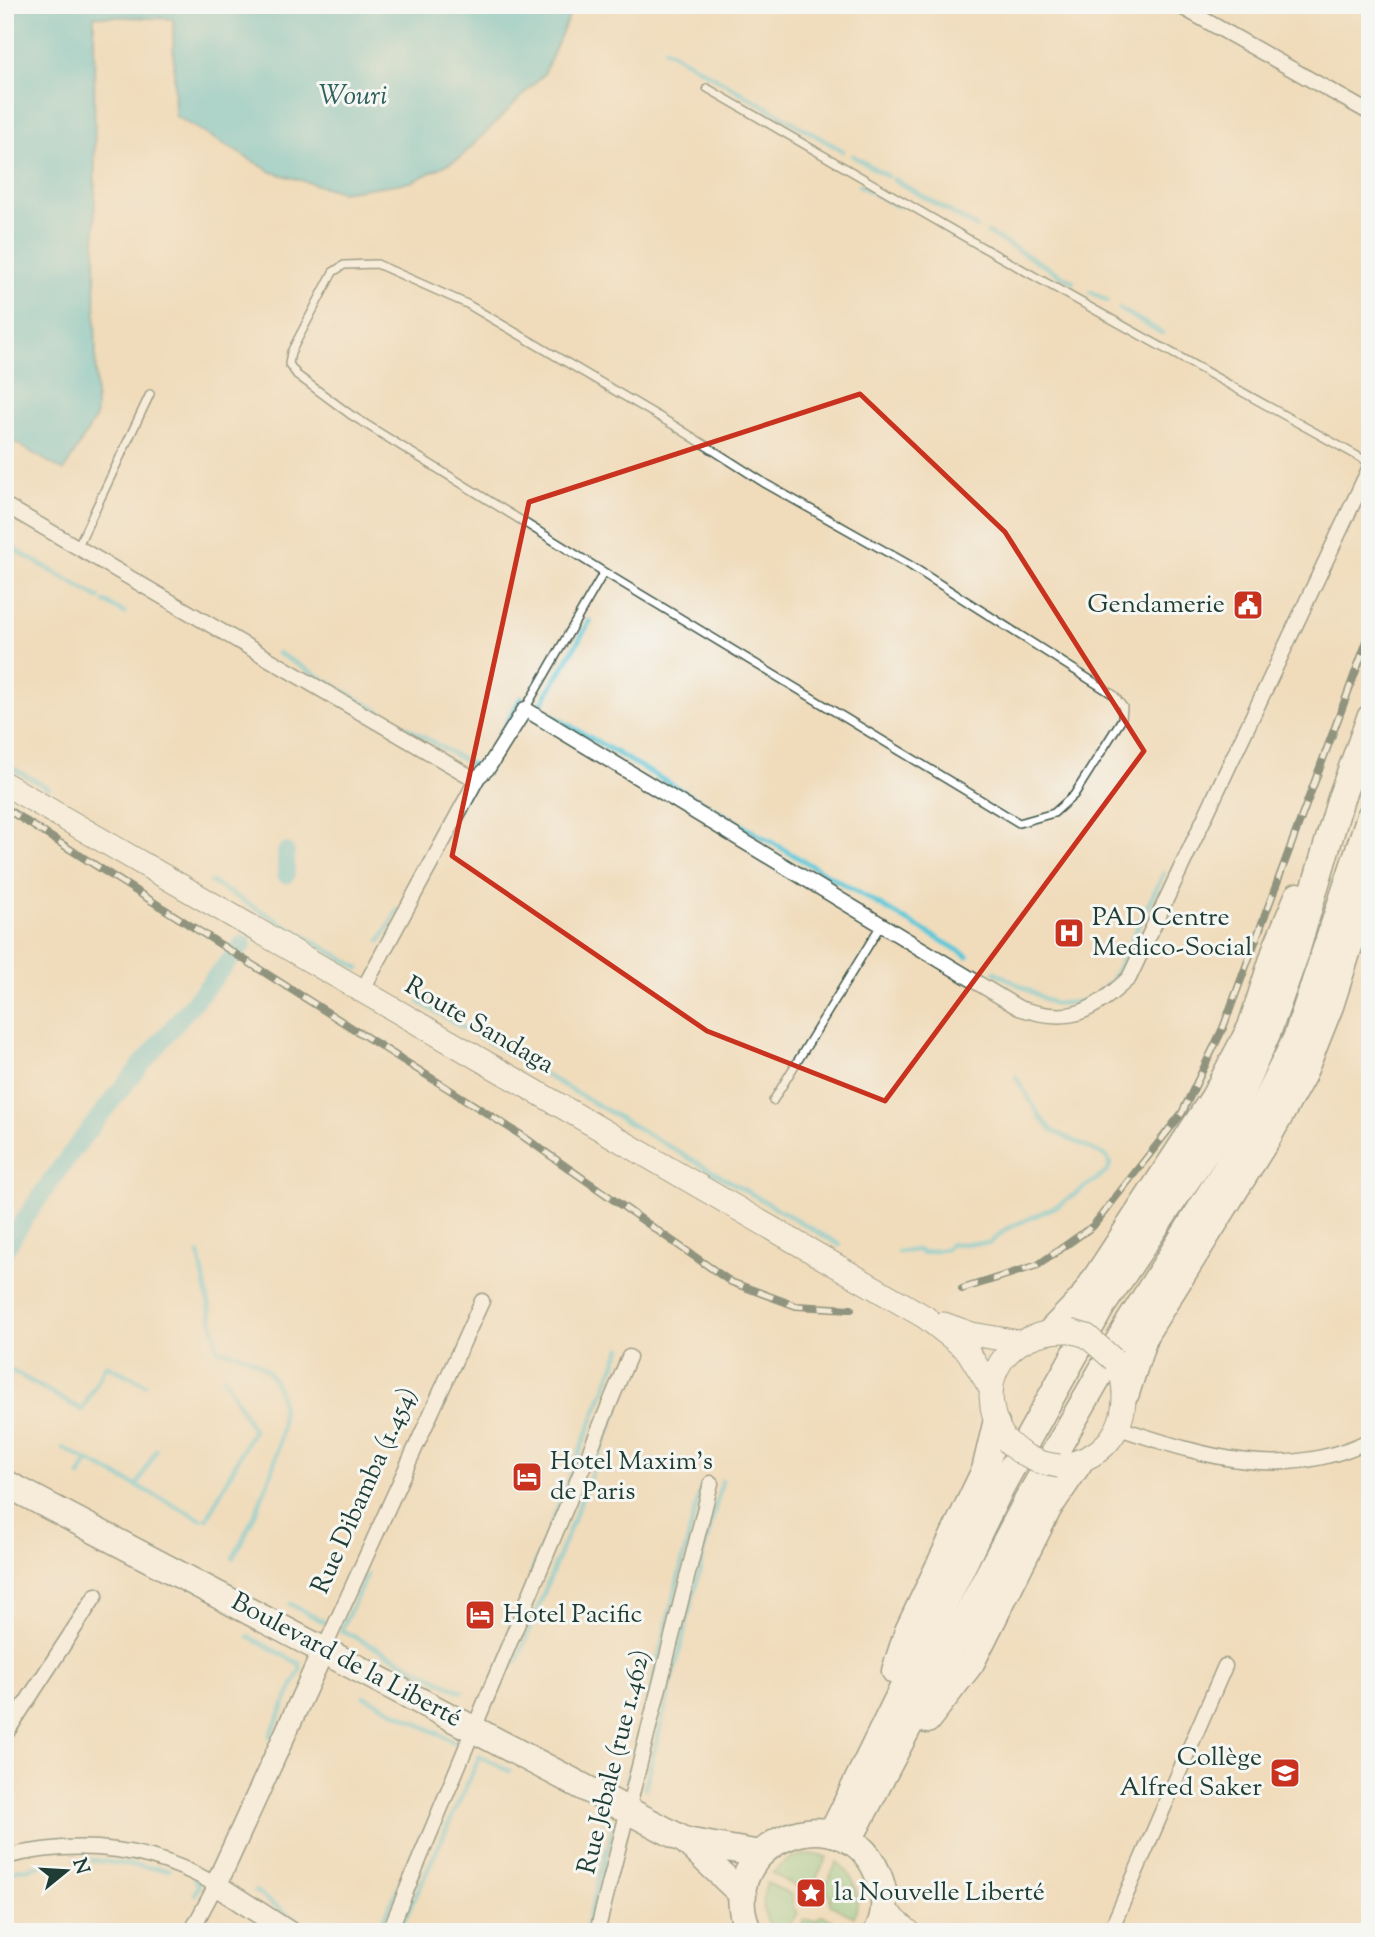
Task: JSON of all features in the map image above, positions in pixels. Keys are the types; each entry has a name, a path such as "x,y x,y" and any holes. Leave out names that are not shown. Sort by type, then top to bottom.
{"highway":[{"path":"1061,1331 1214,1097 1251,1027 1277,946 1341,798 1370,718"},
{"path":"841,1836 1002,1485 1102,1306 1232,1113 1268,1031 1295,955 1341,798"},
{"path":"872,1773 1129,1323 1254,1124 1296,1039 1370,817"},
{"path":"1126,1393 1145,1334 1268,1137 1302,1076 1330,1006 1360,912 1370,817"},
{"path":"872,1773 908,1631 1001,1433"},
{"path":"872,1773 971,1663 1069,1464"},
{"name":"Boulevard de la Liberté","path":"5,1483 686,1841 743,1895"},
{"path":"749,1932 743,1912 745,1881 760,1854 770,1845 793,1833 841,1836 865,1853 877,1870 883,1889 881,1921"},
{"name":"Boulevard de la Liberté","path":"686,1841 760,1854"}],"main road":[{"name":"Route Sandaga","path":"5,784 925,1317"},
{"path":"925,1317 972,1334 1019,1342"},
{"path":"925,1317 967,1350 991,1389 1001,1433 1021,1455 1040,1463 1069,1464 1095,1455 1119,1428 1125,1411 1126,1393 1114,1360 1095,1341 1061,1331 1035,1334 1019,1342 1000,1363 991,1389"},
{"path":"881,1921 909,1932"}],"street":[{"path":"1178,5 1370,113"},
{"path":"362,991 478,777 488,768 525,709 1019,1008 1042,1016 1072,1017 1102,1003 1129,978 1370,465"},
{"path":"5,505 471,777 478,777"},
{"name":"Rue Dibamba (1.454)","path":"191,1932 216,1885 481,1301"},
{"path":"389,1932 629,1357"},
{"path":"1119,1428 1190,1451 1252,1464 1301,1461 1342,1454 1370,1440"},
{"name":"Rue Jebale (rue 1.462)","path":"597,1932 630,1811 710,1483"},
{"path":"5,1735 96,1595"},
{"path":"1110,1932 1225,1665"},
{"path":"5,1857 50,1849 96,1846 167,1860 216,1885 289,1932"}],"lane":[{"path":"708,88 970,240 1370,465"},
{"path":"377,264 467,304 652,412 766,484 908,564 1114,695 1123,707 1122,719 1074,795 1054,813 1019,823 604,572 351,415 297,375 289,364 290,352 333,272 345,265 377,264"},
{"path":"76,548 150,394"},
{"path":"525,709 604,572"},
{"path":"773,1101 881,926"}],"highlighted area":[{"path":"860,394 1005,532 1144,751 885,1101 707,1031 452,856 529,502"}],"green space":[{"path":"811,1854 827,1857 815,1881 805,1881 797,1887 772,1873 792,1857"},
{"path":"837,1862 848,1873 855,1887 857,1902 854,1917 830,1905 830,1895 825,1887"},
{"path":"767,1883 792,1895 792,1905 797,1913 785,1932 774,1932 767,1921 763,1902"},
{"path":"823,1915 848,1930 799,1932 805,1920 815,1920"}],"water":[{"name":"Wouri","path":"5,5 574,5 544,74 460,158 411,182 341,192 272,172 175,116 173,19 94,16 96,417 64,471 5,437"}],"waterway":[{"path":"665,49 843,151"},
{"path":"853,156 887,176"},
{"path":"893,179 976,227"},
{"path":"859,185 897,206"},
{"path":"988,233 1073,282"},
{"path":"1091,292 1107,301"},
{"path":"1120,309 1162,333"},
{"path":"5,544 99,598"},
{"path":"105,602 125,613"},
{"path":"590,621 539,708 968,956"},
{"path":"278,653 479,769 481,767"},
{"path":"486,759 521,698"},
{"path":"5,764 48,788"},
{"path":"286,852 286,875"},
{"path":"1096,996 1111,981 1164,873"},
{"path":"211,882 359,968"},
{"path":"380,941 398,910"},
{"path":"5,1250 31,1209 88,1131 243,944"},
{"path":"995,972 1054,1004 1088,1001"},
{"path":"419,1002 840,1245"},
{"path":"898,1252 918,1250 922,1253 946,1249 951,1244 990,1243 1006,1229 1059,1205 1107,1172 1110,1164 1106,1156 1053,1131 1041,1118 1016,1077"},
{"path":"199,1254 218,1350 253,1360 273,1379 281,1406 280,1436 272,1469 260,1502 233,1558"},
{"path":"532,1572 621,1348"},
{"path":"516,1663 641,1350"},
{"path":"5,1367 82,1410 106,1365 145,1384"},
{"path":"207,1519 253,1430 224,1377"},
{"path":"63,1448 201,1519"},
{"path":"137,1486 156,1450"},
{"path":"80,1476 88,1461"},
{"path":"645,1788 722,1481"},
{"path":"635,1752 701,1487"},
{"path":"367,1575 341,1630 462,1692"},
{"path":"290,1604 324,1622"},
{"path":"249,1637 300,1664 300,1670 270,1736"},
{"path":"364,1696 462,1746 461,1749"},
{"path":"399,1932 480,1756 509,1771"},
{"path":"627,1781 630,1768"},
{"path":"585,1932 614,1825 605,1819"},
{"path":"382,1924 422,1834"},
{"path":"92,1860 169,1870"},
{"path":"5,1872 49,1864"},
{"path":"195,1879 199,1884 195,1894"},
{"path":"255,1891 312,1932"}],"railway":[{"path":"962,1289 1038,1265 1093,1226 1182,1113 1223,1028 1370,633"},
{"path":"5,808 521,1135 731,1282 796,1306 851,1309"}],"place":[{"name":"Gendamerie","path":"1248,605"},
{"name":"PAD Centre Medico-Social","path":"1069,933"},
{"name":"Hotel Maxim's de Paris","path":"527,1477"},
{"name":"Hotel Pacific","path":"480,1615"},
{"name":"Collège Alfred Saker","path":"1285,1773"},
{"name":"la Nouvelle Liberté","path":"811,1893"}]}
